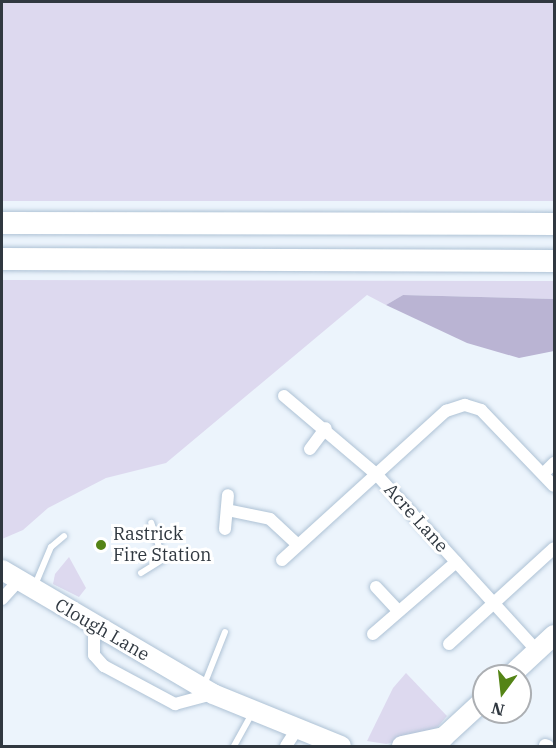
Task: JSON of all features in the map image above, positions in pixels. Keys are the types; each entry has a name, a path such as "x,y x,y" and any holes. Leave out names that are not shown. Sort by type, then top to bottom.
{"highway":[{"path":"2,223 555,224"},
{"path":"2,259 555,261"}],"main road":[{"name":"Clough Lane","path":"17,580 208,691 341,747"},
{"path":"523,664 555,635"},
{"path":"402,747 439,742 472,711"}],"street":[{"name":"Acre Lane","path":"284,396 326,428 377,475 494,601 537,651"},
{"path":"282,560 446,411 465,405 481,410 555,486"},
{"path":"310,449 326,428"},
{"path":"543,474 555,463"},
{"path":"225,529 228,495"},
{"path":"227,510 270,519 298,545"},
{"path":"449,644 555,548"},
{"path":"373,634 456,562"},
{"path":"2,599 17,580"},
{"path":"376,587 398,612"},
{"path":"94,626 94,655 104,666 175,704 208,691"},
{"path":"286,747 297,729"}],"lane":[{"path":"141,573 163,559 151,523"},
{"path":"17,580 64,536"},
{"path":"208,691 225,632"},
{"path":"234,747 253,710"}],"shaded area":[{"path":"2,2 554,2 554,201 2,201"},
{"path":"2,280 554,281 554,299 403,295 386,305 367,295 166,463 106,478 48,508 23,530 2,539"},
{"path":"403,295 554,299 554,351 519,358 467,343 386,305"},
{"path":"69,557 86,588 79,597 53,584 55,574"},
{"path":"406,673 447,716 434,731 419,737 386,744 367,741 393,688"}],"place":[{"name":"Rastrick Fire Station","path":"101,545"}]}
